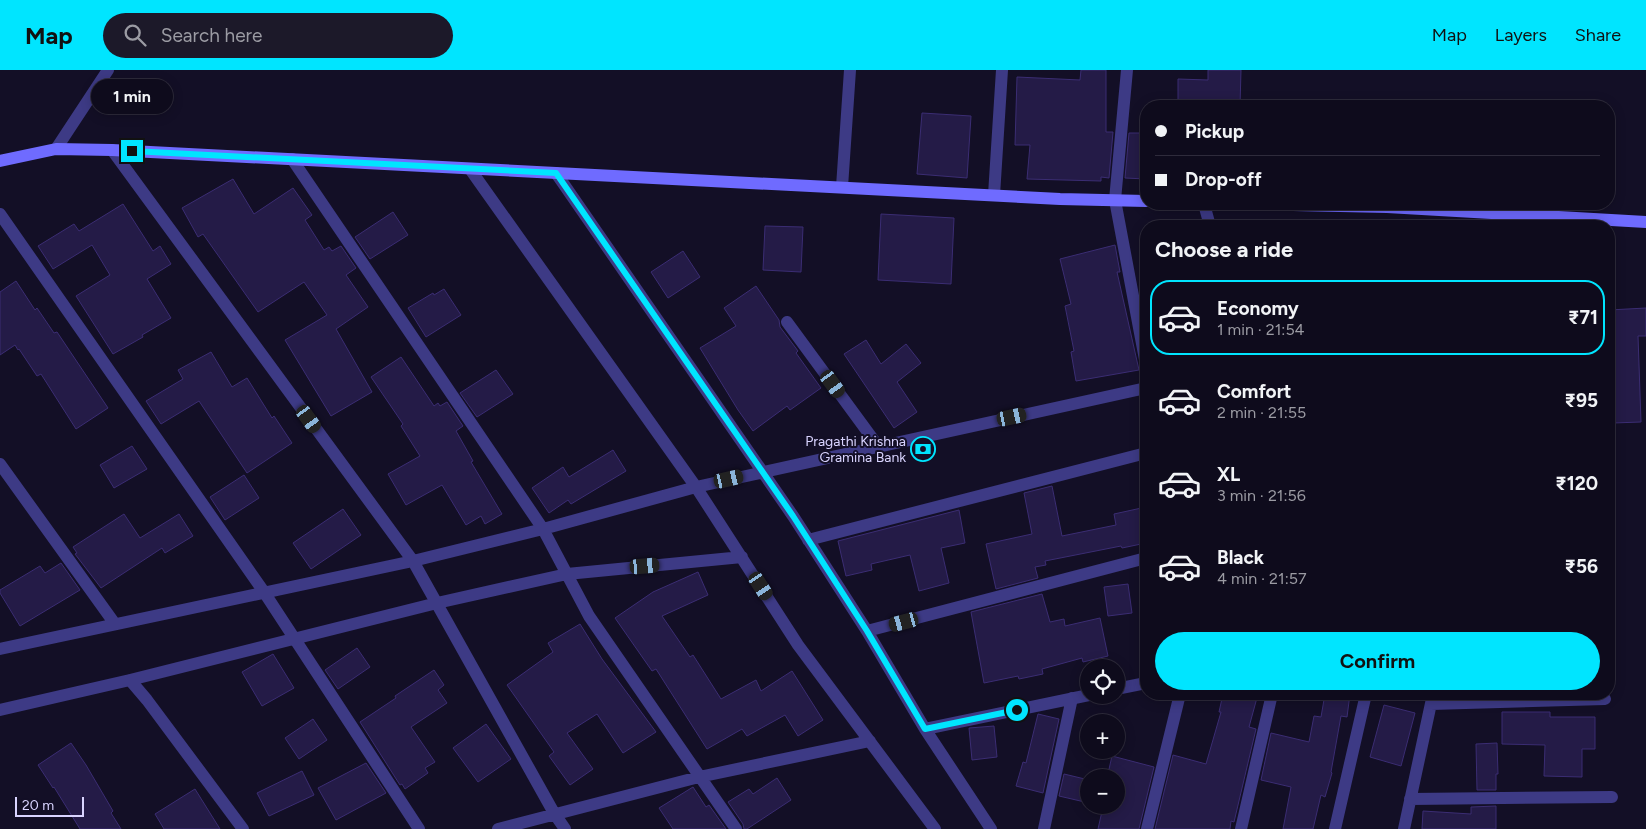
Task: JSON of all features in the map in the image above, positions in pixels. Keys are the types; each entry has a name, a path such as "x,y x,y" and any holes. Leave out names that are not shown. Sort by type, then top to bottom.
{"main road":[{"path":"0,161 56,148 1060,199 1140,201"},
{"path":"1439,210 1611,220"},
{"path":"1615,220 1646,222"}],"street":[{"path":"56,148 108,70"},
{"path":"842,187 850,70"},
{"path":"994,195 1002,70"},
{"path":"1127,70 1115,200 1140,333"},
{"path":"112,150 413,561 554,813 565,829"},
{"path":"292,159 543,529 589,616 736,829"},
{"path":"470,170 696,487 705,504 742,557 798,645 935,829"},
{"path":"556,173 793,516 867,631 925,729 991,829"},
{"path":"0,214 264,592 419,829"},
{"path":"787,322 878,446"},
{"path":"0,649 413,561 543,529 696,487 1140,389"},
{"path":"808,540 1140,455"},
{"path":"0,464 115,624"},
{"path":"0,710 567,574 742,557"},
{"path":"867,631 1140,560"},
{"path":"130,680 147,700 242,829"},
{"path":"1125,687 1140,684"},
{"path":"925,729 1080,697"},
{"path":"1044,829 1072,698"},
{"path":"1147,829 1179,700"},
{"path":"1242,829 1271,700"},
{"path":"1335,829 1365,700"},
{"path":"1404,829 1432,700"},
{"path":"498,829 699,777 870,741"},
{"path":"1410,799 1612,797"}],"building":[{"path":"1081,70 1106,70 1106,132 1113,132 1109,178 1101,177 1101,181 1027,179 1030,145 1015,145 1017,77 1080,80"},
{"path":"1208,70 1241,70 1240,100 1178,100 1178,79 1208,80"},
{"path":"922,113 971,116 967,178 917,174"},
{"path":"1129,133 1140,133 1140,179 1125,178"},
{"path":"233,179 254,214 293,188 312,215 305,220 324,250 329,247 332,251 341,246 356,268 346,275 368,307 336,329 372,392 331,416 285,340 327,315 304,282 258,312 203,234 198,237 182,208"},
{"path":"123,204 153,251 160,246 171,264 147,279 171,318 113,354 76,296 110,275 92,245 53,269 38,246 74,224 79,231"},
{"path":"393,212 408,235 370,259 355,237"},
{"path":"881,214 954,218 951,284 878,280"},
{"path":"765,226 803,227 801,272 763,270"},
{"path":"1115,245 1120,272 1117,272 1139,370 1076,381 1071,352 1074,351 1065,306 1071,304 1060,259"},
{"path":"683,251 700,277 668,298 651,272"},
{"path":"16,281 35,310 37,308 54,333 57,332 108,408 76,429 41,374 37,376 15,345 0,355 0,292"},
{"path":"756,286 779,320 780,327 798,351 796,353 821,388 790,410 787,406 753,431 700,348 736,326 724,308"},
{"path":"444,289 461,315 426,337 408,308 433,293 434,295"},
{"path":"1646,308 1646,336 1638,336 1641,422 1615,423 1615,310"},
{"path":"866,340 881,364 906,344 921,363 897,382 917,412 894,428 844,354"},
{"path":"211,352 232,387 247,378 272,418 274,416 292,443 247,473 199,401 161,424 146,401 183,379 178,370"},
{"path":"401,357 434,406 438,403 440,406 447,402 463,426 456,431 473,461 471,462 502,514 485,524 481,516 466,525 442,485 406,505 388,474 420,456 401,426 403,424 371,377"},
{"path":"496,370 513,394 477,417 460,393"},
{"path":"132,446 147,469 114,488 100,465"},
{"path":"613,450 626,471 571,504 568,500 549,513 532,488 563,467 569,477"},
{"path":"244,475 259,498 225,520 210,497"},
{"path":"1052,486 1062,536 1116,525 1114,514 1140,508 1140,544 1122,548 1121,546 1045,561 1046,565 1035,567 1038,578 996,589 986,544 1032,534 1024,493"},
{"path":"343,509 361,535 311,569 293,543"},
{"path":"959,510 965,543 941,548 949,583 919,591 910,555 871,564 872,570 846,576 838,541"},
{"path":"124,514 140,538 179,514 193,536 165,553 162,548 101,588 75,554 77,553 73,547"},
{"path":"61,563 80,590 20,626 0,590 40,566 45,573"},
{"path":"698,572 708,595 662,616 690,657 693,655 721,699 756,680 761,691 792,671 823,720 798,736 785,715 747,736 742,729 707,749 656,669 652,671 615,618 653,592"},
{"path":"1128,584 1132,613 1108,616 1104,587"},
{"path":"1042,594 1050,622 1064,619 1065,626 1100,618 1108,656 1096,659 1082,658 1042,669 1043,674 1019,679 1018,676 984,683 971,612"},
{"path":"580,624 602,659 656,732 623,753 597,714 567,733 593,769 570,785 549,756 554,752 507,685 553,652 548,643"},
{"path":"357,648 370,667 338,689 325,670"},
{"path":"273,654 294,688 262,706 242,672"},
{"path":"434,670 444,685 438,690 447,703 411,727 435,762 425,768 428,773 405,789 402,784 400,785 360,722"},
{"path":"1222,700 1256,700 1249,727 1256,729 1234,822 1231,821 1230,829 1155,829 1173,755 1206,764 1221,712 1219,712"},
{"path":"1324,700 1349,700 1347,717 1341,716 1332,773 1325,797 1321,795 1313,829 1283,829 1291,787 1261,780 1271,733 1309,742 1314,716 1321,717"},
{"path":"1384,705 1415,713 1401,766 1370,757"},
{"path":"1502,712 1550,712 1550,717 1595,717 1595,749 1582,749 1582,777 1544,776 1545,745 1502,744"},
{"path":"1038,714 1059,719 1043,793 1016,786 1023,762 1026,763"},
{"path":"313,719 327,740 299,759 285,738"},
{"path":"486,724 511,759 478,782 453,748"},
{"path":"994,726 997,757 972,760 969,728"},
{"path":"71,743 113,811 111,813 121,829 80,829 38,765"},
{"path":"1497,743 1498,774 1496,774 1496,790 1477,790 1476,744"},
{"path":"1111,759 1123,759 1154,767 1139,829 1098,829 1101,814 1125,814 1125,769 1109,769"},
{"path":"366,763 386,793 336,820 318,788"},
{"path":"302,771 314,795 269,816 257,793"},
{"path":"1064,774 1080,778 1080,801 1059,796"},
{"path":"777,778 791,800 747,829 744,829 743,824 728,802 749,789 753,794"},
{"path":"693,787 706,807 709,805 726,829 673,829 659,808"},
{"path":"195,789 220,829 164,829 155,814"},
{"path":"1496,806 1496,829 1422,829 1423,811 1471,814 1471,807"}],"place":[{"name":"Pragathi Krishna Gramina Bank","path":"923,449"}],"route":[{"path":"132,151 556,173 793,516 867,631 925,729 1017,710"}]}
